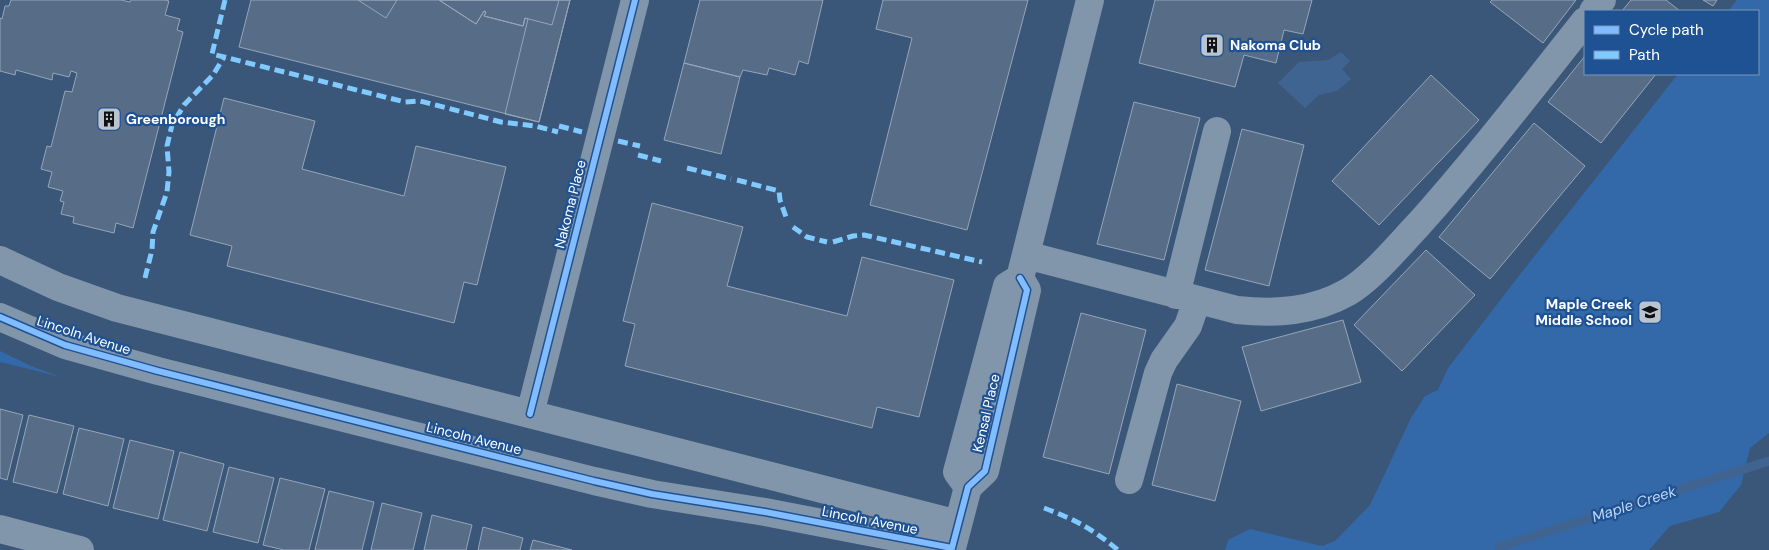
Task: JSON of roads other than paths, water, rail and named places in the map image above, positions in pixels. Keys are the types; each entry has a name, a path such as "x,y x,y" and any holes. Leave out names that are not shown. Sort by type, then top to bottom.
{"street":[{"name":"Nakoma Place","path":"530,414 634,0"},
{"name":"Kensal Place","path":"955,536 968,487 957,472 1007,286 1023,267 1090,0"},
{"path":"1594,10 1602,0"},
{"path":"1023,267 1186,297 1237,310 1256,312 1291,311 1331,300 1356,287 1388,256 1453,186 1584,22"},
{"path":"1130,480 1158,373 1164,360 1188,326 1186,297 1217,131"},
{"name":"Lincoln Avenue","path":"0,260 45,282 117,308 530,414 955,536"},
{"name":"Lincoln Avenue","path":"0,317 65,345 158,371 594,481 675,498 766,512 955,536"},
{"path":"0,529 80,550"}],"waterway":[{"name":"Maple Creek","path":"1499,547 1769,461"}],"place":[{"name":"Nakoma Club","path":"1212,45"},
{"name":"Greenborough","path":"109,119"},
{"name":"Maple Creek Middle School","path":"1650,312"}]}
